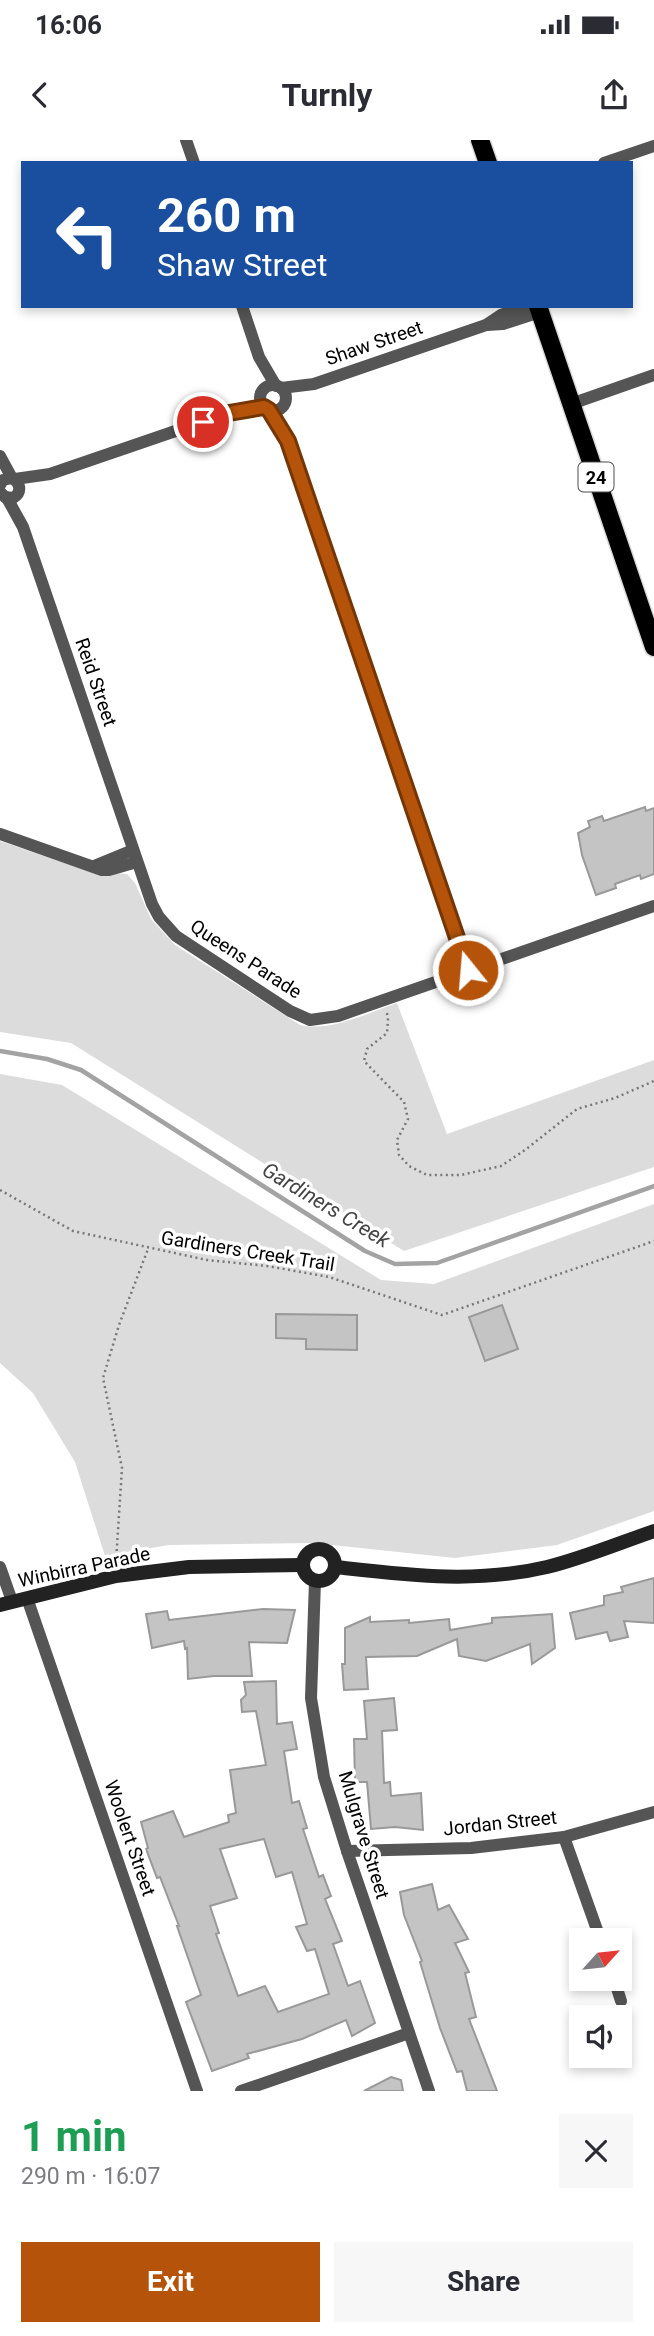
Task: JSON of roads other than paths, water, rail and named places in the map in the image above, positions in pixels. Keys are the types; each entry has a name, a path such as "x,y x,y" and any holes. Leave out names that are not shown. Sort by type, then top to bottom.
{"main road":[{"path":"480,140 487,161"},
{"name":"24","path":"535,308 571,404 654,647"}],"street":[{"path":"186,140 193,161"},
{"path":"610,161 654,146"},
{"path":"243,308 259,357 264,401 288,441 468,970"},
{"name":"Shaw Street","path":"284,403 314,384 486,325 503,324 535,308"},
{"path":"259,357 285,394 288,441"},
{"path":"571,404 654,375"},
{"name":"Shaw Street","path":"279,387 314,384"},
{"path":"264,401 268,386 279,387"},
{"path":"264,401 277,410 284,403"},
{"path":"7,488 264,401"},
{"name":"Reid Street","path":"0,456 7,488 23,527 135,856"},
{"path":"0,834 102,870 109,870 135,856"},
{"name":"Queens Parade","path":"135,856 152,905 176,936 300,1017 319,1020 654,906"},
{"path":"335,1567 432,1578 484,1577 548,1567 654,1531"},
{"path":"316,1549 328,1551 335,1561 330,1577 321,1581 307,1576 302,1565 306,1554 316,1549"},
{"name":"Winbirra Parade","path":"13,1601 116,1576 189,1567 302,1565"},
{"name":"Woolert Street","path":"0,1567 197,2091"},
{"name":"Mulgrave Street","path":"315,1581 311,1698 324,1777 429,2091"},
{"name":"Jordan Street","path":"347,1851 471,1848 565,1837 654,1812"},
{"path":"565,1837 596,1928"},
{"path":"618,1992 621,2001"},
{"path":"241,2091 409,2033"}],"waterway":[{"name":"Gardiners Creek","path":"0,1051 47,1059 81,1070 365,1251 395,1264 437,1263 654,1186"}]}
